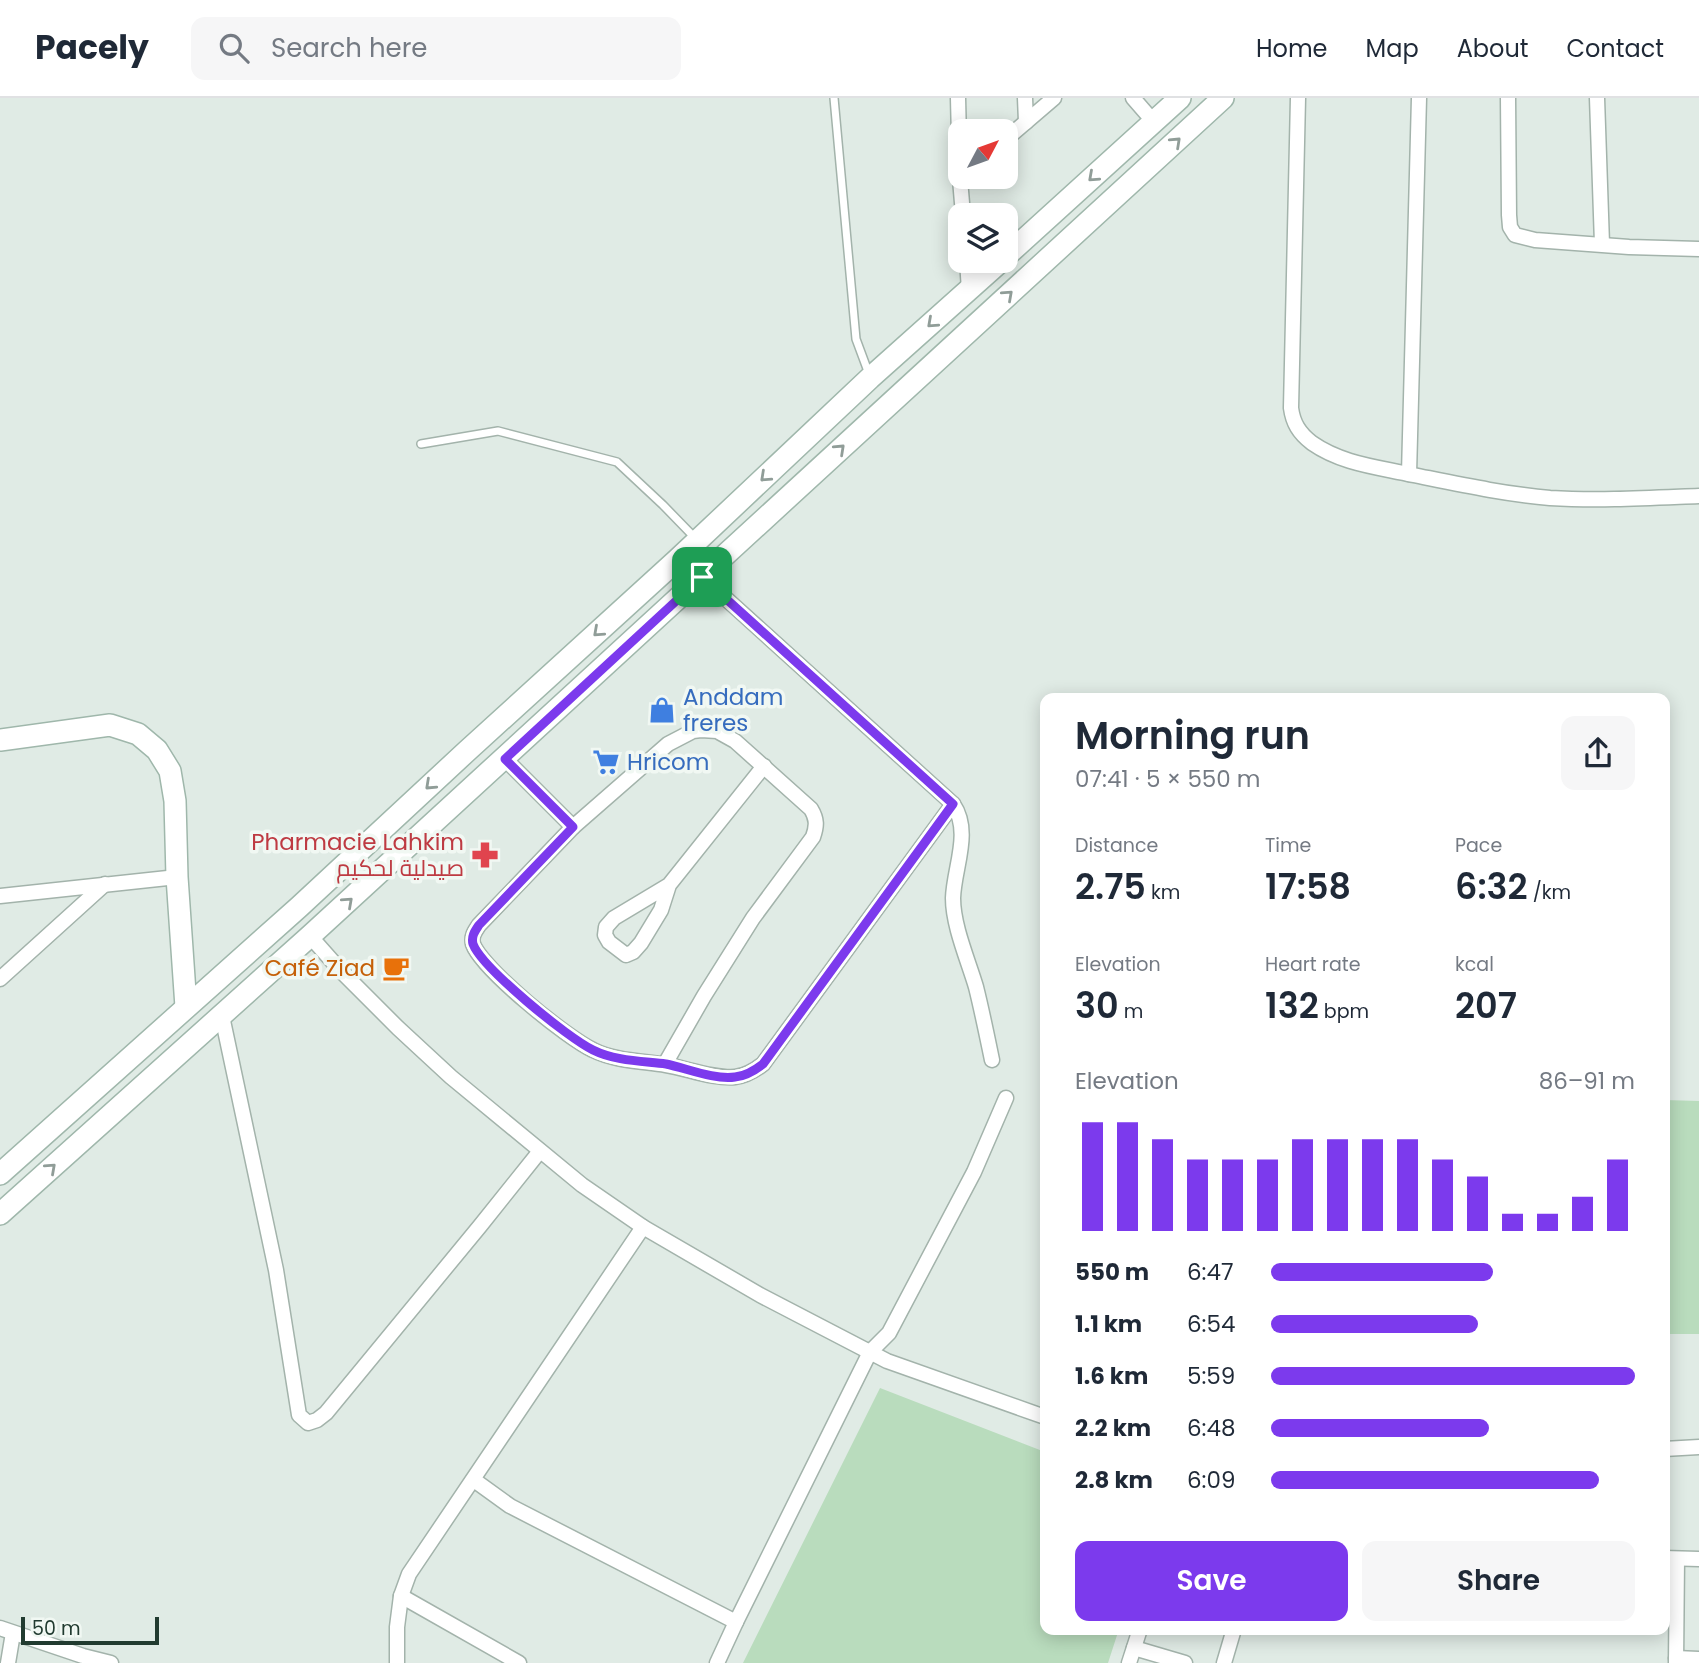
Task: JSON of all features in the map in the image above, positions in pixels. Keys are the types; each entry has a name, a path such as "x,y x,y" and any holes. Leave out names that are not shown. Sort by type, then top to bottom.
{"main road":[{"path":"1018,245 1180,98"},
{"path":"0,1214 262,981 1223,98"},
{"path":"0,1174 299,907 870,378 988,273"},
{"path":"0,740 110,725 138,734 157,750 170,771 175,801 186,1007"}],"street":[{"path":"958,98 959,119"},
{"path":"1026,98 1026,122"},
{"path":"1018,129 1054,98"},
{"path":"1133,98 1153,121"},
{"path":"1298,98 1291,408 1293,421 1300,432 1312,443 1335,456 1363,465 1447,482 1549,498 1699,496"},
{"path":"1409,474 1419,98"},
{"path":"1508,98 1509,215 1512,232 1535,240 1699,249"},
{"path":"1597,98 1602,244"},
{"path":"968,273 969,290"},
{"path":"702,577 953,804 959,813 962,832 953,898 954,913 977,990 992,1060"},
{"path":"665,1064 753,918 813,837 817,827 816,817 811,809 735,741 708,729 692,731 668,744 573,827 479,925 473,934 472,942 480,956 547,1019 593,1050 614,1057 732,1078 748,1075 763,1064 953,804"},
{"path":"505,759 573,827"},
{"path":"669,885 661,910 633,952 626,955 609,942 605,936 606,927 614,918 669,885 764,766"},
{"path":"0,895 177,877"},
{"path":"0,979 105,884"},
{"path":"310,936 341,971 451,1077 582,1185 643,1227 760,1294 887,1361 1040,1415"},
{"path":"222,1016 276,1270 299,1415 308,1423 326,1413 540,1151"},
{"path":"717,1663 870,1352 889,1333 974,1172 1006,1098"},
{"path":"397,1663 397,1627 401,1596 409,1574 643,1227"},
{"path":"1670,1449 1699,1447"},
{"path":"474,1480 510,1506 736,1622"},
{"path":"1699,1559 1670,1559 1676,1660 1699,1659"},
{"path":"401,1596 519,1663"},
{"path":"8,1663 7,1630 111,1663"},
{"path":"1129,1663 1138,1635"},
{"path":"1224,1663 1232,1635"},
{"path":"1134,1648 1185,1663"}],"lane":[{"path":"834,98 856,340 870,378"},
{"path":"421,444 498,431 617,462 697,541"}],"green space":[{"path":"1670,1100 1699,1101 1699,1334 1670,1334"},
{"path":"880,1388 1040,1450 1040,1635 1117,1635 1108,1663 743,1663"}],"place":[{"name":"Anddam freres","path":"662,710"},
{"name":"Hricom","path":"606,762"},
{"name":"Pharmacie Lahkim صيدلية لحكيم","path":"485,855"},
{"name":"Café Ziad","path":"396,968"}],"route":[{"path":"702,577 953,804 763,1064 748,1075 732,1078 614,1057 593,1050 547,1019 507,984 480,956 472,942 473,934 479,925 573,827 505,759 702,577"}]}
